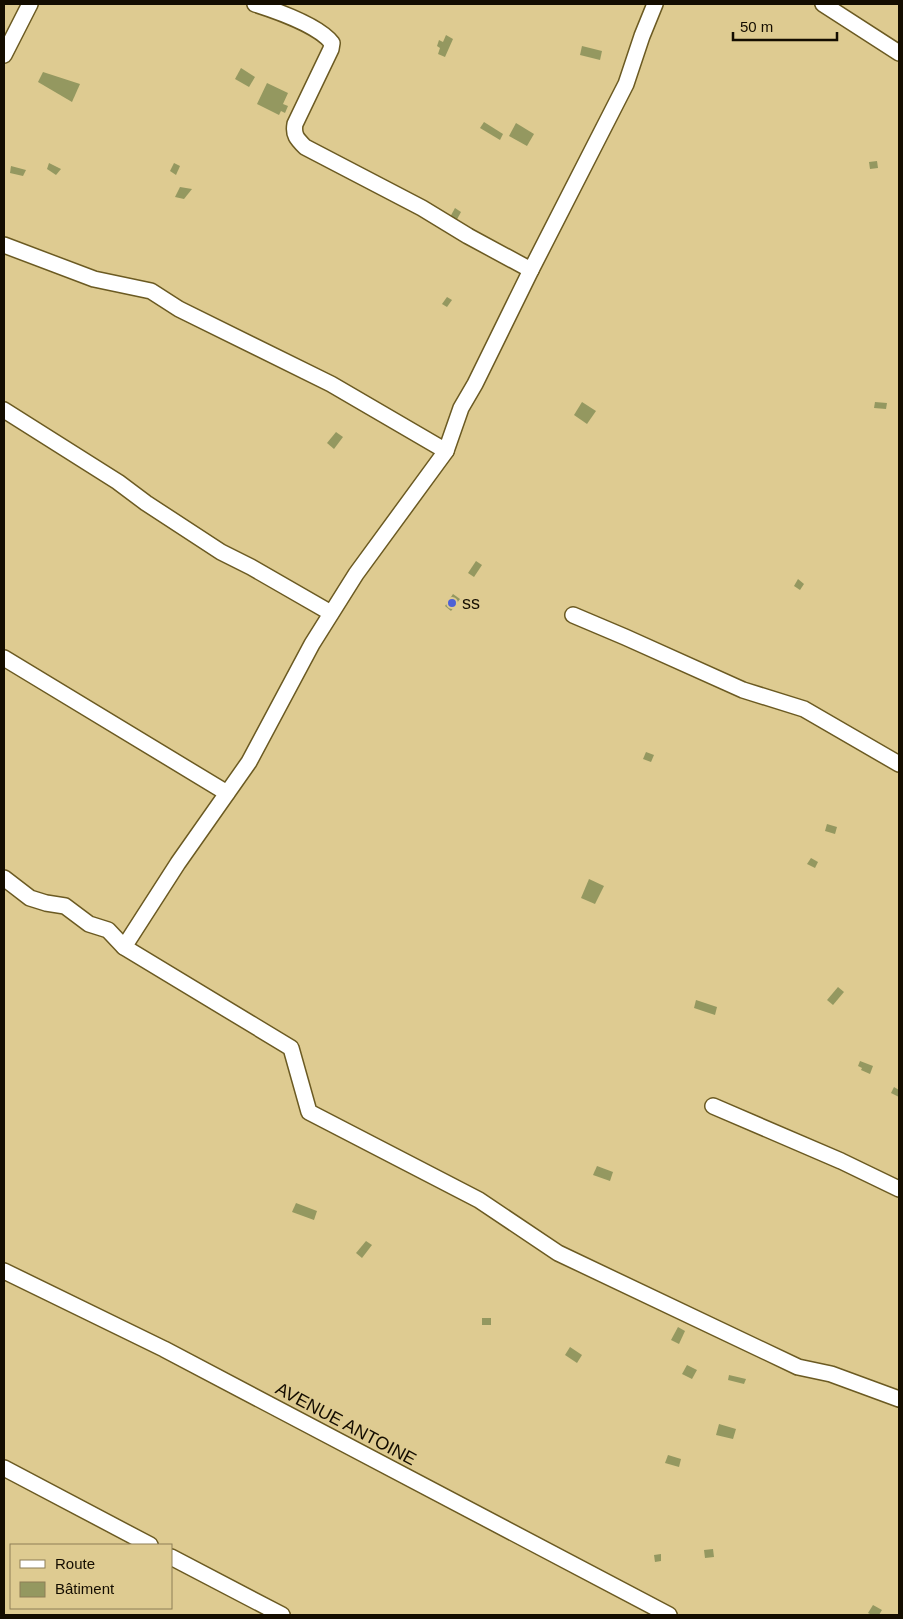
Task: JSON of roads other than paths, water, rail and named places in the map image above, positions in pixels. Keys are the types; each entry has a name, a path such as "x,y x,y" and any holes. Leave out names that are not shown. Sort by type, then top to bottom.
{"street":[{"path":"4,55 30,4"},
{"path":"255,4 276,11 317,30 332,43 331,49 295,124 296,138 304,147 422,208 530,270"},
{"path":"124,947 178,863 249,762 312,644 356,574 446,451 461,408 475,384 530,270 626,84 655,4"},
{"path":"822,4 899,53"},
{"path":"4,245 94,278 151,291 179,309 331,384 446,451"},
{"path":"4,410 118,482 146,503 221,552 331,613"},
{"path":"573,615 743,690 804,709 899,764"},
{"path":"4,658 227,793"},
{"path":"4,878 30,898 65,906 89,924 108,930 124,947 292,1048 309,1112 479,1200 558,1253 798,1367 831,1374 899,1399"},
{"path":"713,1106 840,1161 899,1189"},
{"name":"AVENUE ANTOINE","path":"4,1271 164,1349 669,1615"},
{"path":"4,1468 148,1544"},
{"path":"172,1558 282,1615"}],"place":[{"name":"ss","path":"452,603"}]}
